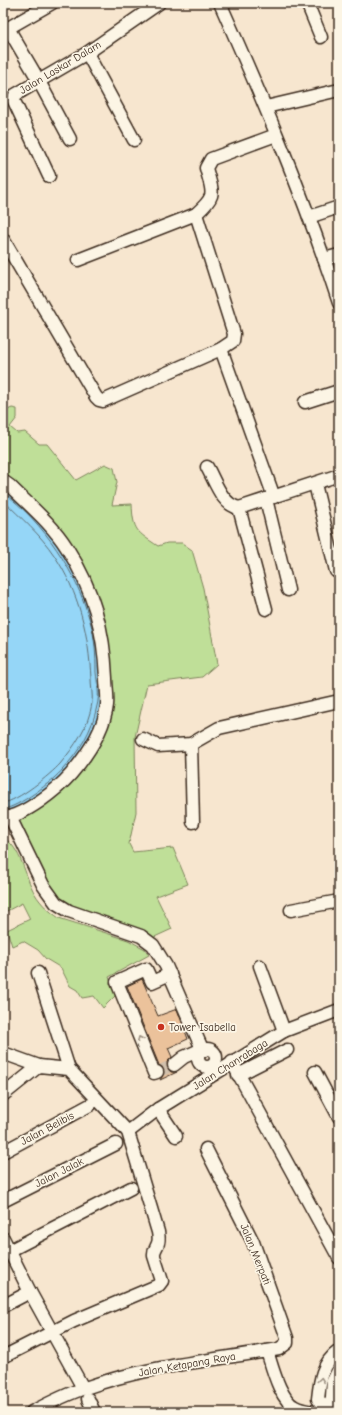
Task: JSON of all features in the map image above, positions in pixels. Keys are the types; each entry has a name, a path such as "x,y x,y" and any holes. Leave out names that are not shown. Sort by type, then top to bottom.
{"street":[{"path":"52,3 5,29 38,80 70,139"},
{"name":"Jalan Laskar Dalam","path":"49,176 9,101 16,94 38,80 87,53 159,3"},
{"path":"220,3 266,107 337,290 339,304"},
{"path":"307,3 321,38"},
{"path":"87,53 134,140"},
{"path":"266,107 339,90"},
{"path":"78,260 196,214 210,201 213,194 206,168 211,159 276,135"},
{"path":"309,217 339,207"},
{"path":"3,239 99,400 106,400 232,343 234,334 196,214"},
{"path":"324,259 339,255"},
{"path":"221,349 270,498 288,590"},
{"path":"304,402 339,391"},
{"path":"207,467 225,500 230,505 239,508 339,475"},
{"path":"3,481 50,524 68,549 88,590 99,619 105,657 107,705 98,734 84,759 62,785 35,804 7,817 43,885 56,903 69,911 141,936 148,940 170,974 203,1050"},
{"path":"315,484 336,571"},
{"path":"239,508 266,609"},
{"path":"143,739 158,746 191,744 219,728 339,701"},
{"path":"191,744 193,822"},
{"path":"291,910 339,901"},
{"path":"260,966 284,1031"},
{"path":"157,1072 154,1073 116,982 146,969 152,982 170,974"},
{"path":"3,1357 52,1331 159,1285 162,1281 154,1256 159,1244 158,1232 128,1132 69,1069 38,973"},
{"name":"Jalan Chanrabaga","path":"128,1132 158,1109 284,1031 339,1010"},
{"path":"203,1050 199,1058 199,1062 202,1065 206,1067 213,1065 216,1057"},
{"path":"174,1065 184,1057 203,1050 212,1051 216,1057 232,1062 339,1258"},
{"path":"238,1075 287,1050"},
{"path":"3,1053 39,1066 69,1069"},
{"path":"188,1090 196,1079 202,1065"},
{"path":"3,1095 39,1066"},
{"path":"315,1072 339,1117"},
{"name":"Jalan Belibis","path":"3,1152 90,1105"},
{"path":"158,1109 176,1136"},
{"name":"Jalan Jalak","path":"3,1201 116,1144"},
{"name":"Jalan Merpati","path":"206,1149 253,1242 287,1338 287,1342 281,1348 267,1351"},
{"path":"6,1252 131,1188"},
{"path":"3,1238 6,1252 52,1331 94,1412"},
{"path":"3,1306 30,1292"},
{"path":"267,1351 277,1382 290,1410 313,1412"},
{"name":"Jalan Ketapang Raya","path":"32,1412 142,1372 267,1351"},
{"path":"328,1412 318,1399 321,1374 326,1364 339,1351"},
{"path":"331,1412 333,1381 339,1370"}],"green space":[{"path":"12,408 17,409 17,418 10,427 17,433 25,432 39,444 47,444 76,480 105,464 114,468 117,482 112,505 132,504 135,525 138,530 141,534 158,546 167,543 182,543 192,550 203,588 217,664 202,677 147,684 135,737 136,812 129,844 133,852 173,848 188,884 156,896 172,929 148,940 56,903 10,817 3,412"},
{"path":"3,837 19,855 35,894 52,913 59,918 128,940 145,949 149,955 109,977 116,995 103,1008 94,996 82,998 77,990 70,986 61,968 46,959 38,950 23,941 12,946 7,930 30,919 22,903 3,913"}],"water":[{"path":"3,481 50,524 88,590 107,705 98,733 62,785 3,818"}],"building":[{"name":"Tower Isabella","path":"142,979 158,1016 177,1009 188,1039 168,1048 172,1057 167,1062 167,1067 171,1072 177,1072 160,1080 164,1074 164,1069 159,1065 127,986"}],"tunnel":[{"path":"157,1072 174,1065"}],"place":[{"name":"Tower Isabella","path":"161,1027"}]}
